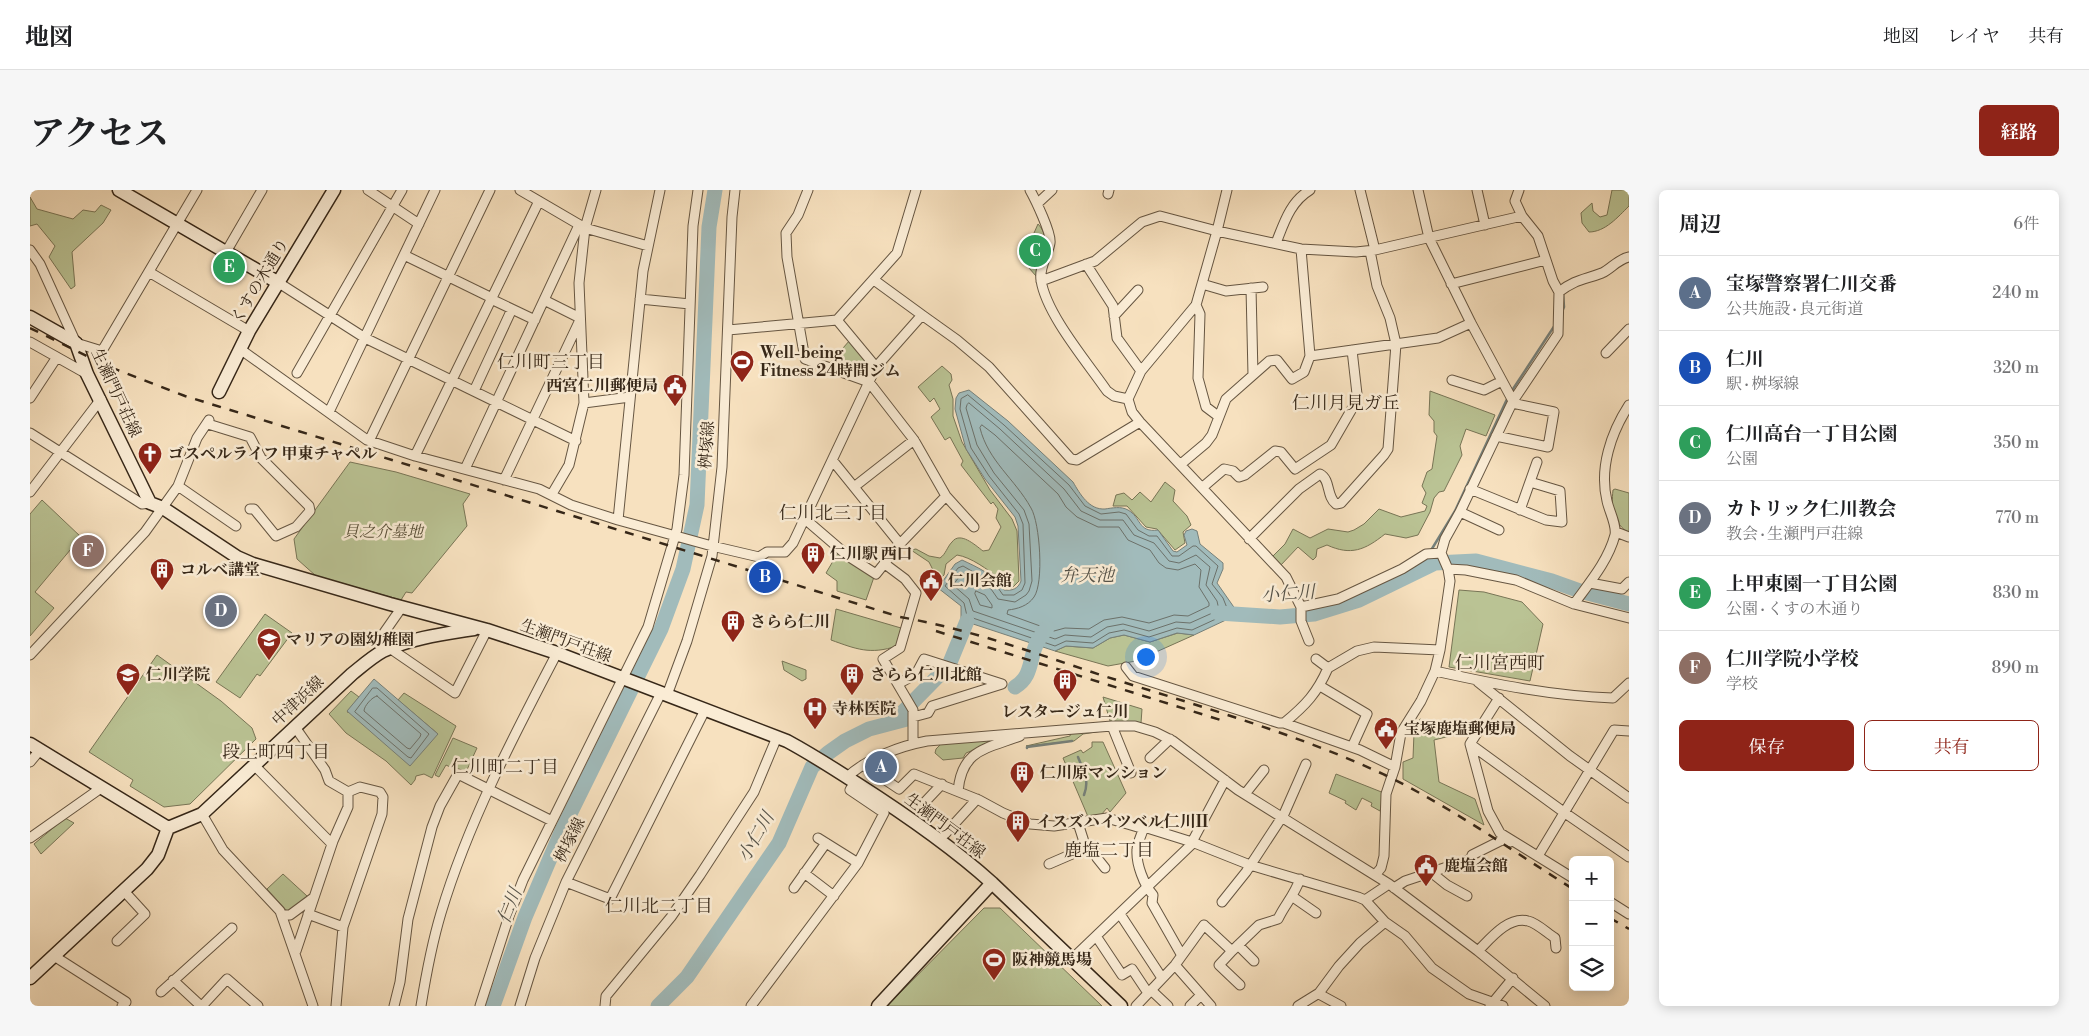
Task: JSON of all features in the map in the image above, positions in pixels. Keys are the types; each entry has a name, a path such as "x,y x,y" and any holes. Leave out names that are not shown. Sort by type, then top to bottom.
{"street":[{"path":"31,253 40,264 76,343 102,351 197,190"},
{"path":"226,252 262,190"},
{"name":"くすの木通り","path":"219,392 249,331 334,190"},
{"path":"368,190 419,224"},
{"path":"296,372 402,190"},
{"path":"329,412 435,190"},
{"path":"369,441 490,190"},
{"path":"520,190 582,227 648,246"},
{"path":"465,469 544,300 582,227 596,190"},
{"path":"618,520 640,299 648,246 660,190"},
{"path":"480,1006 509,916 523,880 626,680 648,627 676,537 684,475 693,226 698,190"},
{"name":"桝塚線","path":"520,1006 535,958 566,882 687,641 710,562 722,466 732,217 735,190"},
{"path":"808,190 798,216 786,233 787,258 805,359 869,382 914,440 946,496 974,527"},
{"path":"1030,190 1038,203 1051,241 1041,272 1041,281 1053,312 1107,391 1114,396 1128,399"},
{"path":"1038,203 1052,190"},
{"path":"1227,190 1196,305 1141,371 1128,399 1132,412 1140,422 1204,487 1249,539 1286,577 1301,608 1300,620 1309,641"},
{"path":"1276,243 1291,207 1310,190"},
{"path":"1249,539 1314,476 1320,474 1324,476 1333,501 1336,504 1341,503 1388,449 1396,344 1390,318 1377,286 1360,190"},
{"path":"1418,190 1429,238 1471,324 1513,401 1554,412 1548,447 1496,436"},
{"path":"1477,190 1485,225"},
{"path":"1519,190 1516,201 1522,216 1538,236 1553,281 1562,290"},
{"path":"123,191 279,283 365,338 576,441"},
{"path":"728,330 837,320 896,253 913,191"},
{"path":"415,456 539,201"},
{"path":"1041,281 1095,261 1142,222 1160,216 1217,231 1301,249 1356,252 1372,251 1522,216"},
{"path":"552,494 569,465 584,403 579,283 582,227"},
{"path":"1181,464 1206,443 1212,435 1226,399 1269,361 1277,360 1292,379 1304,372 1310,356 1301,249"},
{"path":"404,255 535,320"},
{"path":"1301,608 1338,599 1436,554 1460,512 1513,401 1558,334 1562,290 1580,278 1604,272 1610,266 1629,257"},
{"path":"1451,284 1546,260"},
{"path":"1086,264 1113,306 1116,338 1141,371"},
{"path":"149,272 249,331"},
{"path":"874,280 957,340 989,367 1071,459 1077,460 1140,422"},
{"path":"1202,284 1226,291 1262,287"},
{"path":"1251,288 1253,375"},
{"path":"1114,316 1138,290"},
{"path":"640,299 690,304"},
{"path":"544,300 580,319"},
{"path":"1196,305 1200,314 1198,378 1206,407 1218,416"},
{"path":"474,391 512,309"},
{"path":"240,349 369,441 415,456 552,494 571,505 618,520 676,537 759,557 767,552 786,552 793,543 876,367 922,315"},
{"name":"生瀬門戸荘線","path":"30,317 76,343 87,374 101,399 150,503 163,508 238,557 253,564 483,629 662,693 776,737 814,755 920,827 992,883 1121,1006"},
{"path":"504,480 580,319"},
{"path":"837,320 876,367"},
{"path":"1310,356 1438,338 1471,324"},
{"path":"1606,353 1629,330"},
{"path":"30,342 87,374"},
{"path":"1204,487 1224,469 1233,471 1239,477 1245,475 1275,450 1281,452 1295,469 1331,445 1354,407 1357,394 1352,350"},
{"path":"30,398 57,357"},
{"path":"1452,380 1484,390 1505,385"},
{"path":"584,403 630,397"},
{"path":"30,492 101,399"},
{"path":"1576,602 1606,559 1616,532 1606,499 1606,461 1611,438 1625,419 1629,406"},
{"path":"30,655 145,532 178,486 197,438 208,422 250,437 261,458 309,506 310,511 296,527 276,536 254,509 250,509"},
{"path":"30,433 142,504 150,503"},
{"path":"854,487 914,440"},
{"path":"832,461 900,544"},
{"path":"1520,510 1537,462"},
{"path":"1470,489 1546,520 1562,522 1560,491 1530,482"},
{"path":"178,486 236,526"},
{"path":"804,519 848,556 876,574 900,544 946,496"},
{"path":"1460,512 1498,530"},
{"path":"1616,532 1629,537"},
{"path":"1375,875 1381,868 1384,856 1386,794 1395,767 1401,733 1421,701 1435,671 1440,650 1450,581 1448,567 1436,554"},
{"path":"885,564 905,579 916,593 900,648 885,656 883,660 907,698 913,713 913,744"},
{"path":"1448,567 1516,580 1576,602 1629,618"},
{"path":"1588,586 1622,589 1629,582"},
{"path":"402,607 379,640 387,650 455,693 483,629"},
{"path":"446,619 451,622 452,633"},
{"name":"中津浜線","path":"168,828 202,814 352,674 387,650 422,638 483,629"},
{"path":"1284,723 1305,706 1320,686 1328,668 1357,651 1374,647 1440,650"},
{"path":"421,1006 441,914 488,789 556,654"},
{"path":"898,684 916,674 924,659 1002,684 932,706 928,713 913,713"},
{"path":"1316,659 1328,668"},
{"path":"1126,667 1133,676 1284,723 1352,748 1395,767"},
{"path":"1435,671 1476,680 1575,696 1613,698 1629,683"},
{"path":"1476,680 1590,770 1627,795"},
{"path":"1320,686 1367,714 1352,748"},
{"path":"1498,698 1470,744 1488,811 1500,833 1569,875"},
{"path":"566,882 610,899 705,710"},
{"path":"1112,726 1131,773"},
{"path":"751,1006 858,863 884,813 850,790 851,780 863,765 913,744 1112,726 1136,726 1170,739 1245,794 1392,886 1513,978 1545,1006"},
{"path":"295,727 325,770 329,781 348,792"},
{"path":"1538,856 1614,730 1629,731"},
{"path":"958,791 959,777 970,757 980,751 1029,733"},
{"path":"605,1006 606,996 672,917 754,792 776,737"},
{"path":"1150,758 1170,739"},
{"path":"1470,744 1629,857"},
{"path":"30,762 35,747 168,828 158,855 147,869 30,978"},
{"path":"1222,902 1282,818 1306,764"},
{"path":"254,765 332,844"},
{"path":"863,765 899,789 914,774 977,799 1003,813 1030,824 1054,826 1107,818 1141,828 1144,827 1250,865 1365,900 1385,922 1405,936 1432,968 1469,994 1491,1005 1503,1006"},
{"path":"1245,794 1264,770"},
{"path":"394,1006 400,982 408,919 432,827 440,806 458,774 552,821"},
{"path":"1072,959 1192,843 1226,780"},
{"path":"924,803 942,784"},
{"path":"336,1006 343,927 382,814 383,796 380,792 360,787 348,792"},
{"path":"30,838 101,788"},
{"path":"296,951 332,844 348,806 348,792"},
{"path":"945,834 977,799"},
{"path":"202,814 223,850 273,900 283,915 313,1006"},
{"path":"1078,823 1086,848"},
{"path":"30,826 38,832"},
{"path":"1144,827 1137,850 1146,888 1153,895 1152,903 1178,951 1182,954"},
{"path":"1365,900 1392,886 1471,859 1472,855 1504,839 1510,843 1512,840"},
{"path":"794,888 822,840 858,863"},
{"path":"1049,864 1086,848 1093,847 1097,858 1105,868"},
{"path":"804,873 834,896"},
{"path":"1432,873 1447,885 1467,896"},
{"path":"1240,985 1220,965 1259,925 1278,919 1292,897 1300,879"},
{"path":"878,1006 992,883"},
{"path":"117,941 145,914 124,891"},
{"path":"1292,897 1316,914"},
{"path":"283,915 290,915 313,898"},
{"path":"1614,905 1629,914"},
{"path":"308,914 343,927"},
{"path":"1120,914 1162,978"},
{"path":"1478,951 1499,930 1518,920 1529,921 1554,938 1556,948"},
{"path":"1298,1006 1319,994 1355,949 1385,922"},
{"path":"1136,1006 1175,965 1204,925 1254,961"},
{"path":"161,992 232,928"},
{"path":"1096,936 1122,975 1132,969 1150,992 1168,1006"},
{"path":"54,956 126,1002 122,1006"},
{"path":"1175,965 1211,1006"},
{"path":"1491,1005 1513,978"},
{"path":"173,980 202,1006 227,979 253,1004"},
{"path":"1319,994 1341,1006"},
{"path":"1190,1006 1201,995"}],"green space":[{"path":"1612,190 1629,190 1629,206 1606,227 1589,232 1582,223 1581,213 1592,203 1593,211 1600,217 1607,215"},
{"path":"30,197 37,209 73,219 83,210 95,212 101,205 111,210 103,223 72,252 75,286 71,289 49,257 55,246 37,224 30,226"},
{"path":"1038,224 1045,236 1046,243 1036,276 1022,260"},
{"path":"226,257 239,265 232,277 219,269"},
{"path":"850,340 874,368 866,379 829,364"},
{"path":"942,366 951,374 952,380 949,385 953,399 953,416 962,442 990,490 1012,519 1017,531 1019,581 1011,589 979,564 957,555 946,564 944,575 936,583 929,576 933,570 929,562 911,550 916,549 929,556 940,558 955,539 963,538 983,551 989,550 1001,527 996,518 998,509 993,502 991,504 961,465 963,461 950,437 945,440 931,417 940,409 934,398 930,402 918,387"},
{"path":"1430,391 1495,415 1486,436 1466,429 1460,446 1462,455 1444,491 1439,492 1434,498 1430,512 1418,535 1406,538 1385,534 1371,544 1351,551 1327,545 1317,549 1316,557 1313,560 1298,547 1280,566 1271,558 1285,544 1293,529 1310,538 1328,529 1348,532 1354,530 1364,524 1379,509 1401,517 1425,511 1427,506 1422,503 1426,493 1422,486 1427,472 1432,469 1437,436 1434,432 1434,421 1429,415"},
{"name":"貝之介墓地","path":"350,462 396,472 470,494 463,504 467,526 412,593 406,592 401,600 316,576 297,559 294,539"},
{"path":"1165,482 1175,490 1173,501 1187,516 1191,525 1183,532 1185,543 1175,550 1157,529 1146,527 1127,506 1113,506 1116,495 1124,493 1132,500 1140,492 1151,502"},
{"path":"1613,490 1629,493 1629,533 1619,525 1614,514 1612,497"},
{"path":"42,500 81,537 35,592 54,608 30,636 30,514"},
{"path":"839,551 874,577 866,600 837,591 837,581 826,573"},
{"path":"1459,590 1484,592 1522,602 1543,624 1530,681 1449,667"},
{"path":"836,609 901,628 897,646 879,650 863,650 831,640"},
{"path":"265,614 292,633 260,676 257,674 240,698 216,682"},
{"path":"1178,633 1194,635 1136,661 1108,666 1055,651 1066,646 1093,648 1110,638 1124,635 1150,642"},
{"path":"157,655 221,701 252,728 256,739 190,804 164,807 130,786 133,780 89,752"},
{"path":"782,661 806,670 806,679 802,681 784,670"},
{"path":"351,691 359,697 347,712 438,734 398,700 404,693 456,726 432,778 424,774 416,776 411,785 386,761 346,733 329,714"},
{"path":"1103,697 1142,709 1141,723 1110,721"},
{"path":"1420,719 1434,724 1450,721 1455,724 1454,735 1434,740 1439,782 1475,799 1484,825 1403,779 1403,762 1413,758 1414,733"},
{"path":"1102,730 1083,734 1074,741 1026,746 1070,736 1071,732"},
{"path":"453,738 477,748 465,774 446,765 439,777 435,775"},
{"path":"998,738 999,740 966,753 963,758 943,760 935,753 941,744"},
{"path":"1092,742 1103,742 1126,793 1110,812 1107,808 1101,815 1089,819 1063,758 1081,750 1083,753 1092,747"},
{"path":"1336,774 1384,793 1380,811 1371,806 1372,803 1362,798 1356,810 1345,803 1346,801 1329,793"},
{"path":"65,818 74,823 41,854 34,844"},
{"path":"283,874 307,896 295,909 287,911 267,889"},
{"name":"阪神競馬場","path":"984,908 1000,908 1102,1006 887,1006"}],"water":[{"name":"弁天池","path":"969,390 1008,421 1073,482 1086,500 1094,507 1099,509 1119,508 1128,510 1143,527 1158,530 1173,551 1177,552 1187,545 1184,535 1186,531 1192,529 1197,531 1200,544 1223,563 1223,569 1217,583 1238,613 1238,618 1228,619 1194,635 1177,633 1150,642 1124,635 1110,638 1093,648 1066,646 1055,651 961,620 961,606 938,588 955,564 962,560 980,569 997,580 1004,590 1014,589 1021,581 1018,526 1015,517 985,479 966,449 955,409 956,398 959,393"},
{"path":"374,679 438,734 410,766 347,711"}],"waterway":[{"name":"仁川","path":"493,1006 525,917 563,828 661,629 683,569 697,505 709,227 715,190"},
{"path":"1561,314 1564,307 1563,293"},
{"path":"1511,392 1555,325"},
{"path":"1430,552 1455,511 1508,397"},
{"path":"1423,568 1428,557"},
{"name":"小仁川","path":"1218,613 1280,617 1314,614 1359,600 1435,563 1476,561 1629,604"},
{"path":"899,716 949,665 967,621"},
{"name":"小仁川","path":"1015,687 1027,674 1037,643 1047,628"},
{"name":"小仁川","path":"658,1006 687,977 779,843 812,767 845,741 869,729 907,719"},
{"path":"1027,748 1072,741"},
{"path":"1078,757 1086,780 1084,795"}],"railway":[{"path":"30,328 107,366 185,396 900,617 952,628 1003,643 1281,733 1351,760 1409,787 1457,815 1569,886"},
{"path":"936,631 1227,722"},
{"path":"1614,920 1629,929"}],"place":[{"name":"仁川高台一丁目公園","path":"1035,251"},
{"name":"上甲東園一丁目公園","path":"229,267"},
{"name":"Well-being Fitness 24時間ジム","path":"742,383"},
{"name":"西宮仁川郵便局","path":"675,407"},
{"name":"ゴスペルライフ 甲東チャペル","path":"150,475"},
{"name":"仁川学院小学校","path":"88,551"},
{"name":"仁川駅 西口","path":"813,575"},
{"name":"仁川","path":"765,577"},
{"name":"コルベ講堂","path":"162,591"},
{"name":"仁川会館","path":"931,602"},
{"name":"カトリック仁川教会","path":"221,611"},
{"name":"さらら仁川","path":"733,643"},
{"name":"マリアの園幼稚園","path":"269,661"},
{"name":"仁川学院","path":"128,696"},
{"name":"さらら仁川北館","path":"852,696"},
{"name":"レスタージュ仁川","path":"1065,702"},
{"name":"寺林医院","path":"815,730"},
{"name":"宝塚鹿塩郵便局","path":"1386,750"},
{"name":"宝塚警察署仁川交番","path":"881,767"},
{"name":"仁川原マンション","path":"1022,794"},
{"name":"イスズハイツベル仁川II","path":"1018,843"},
{"name":"鹿塩会館","path":"1426,887"},
{"name":"阪神競馬場","path":"994,981"}],"district":[{"name":"仁川町三丁目","path":"551,362"},
{"name":"仁川月見ガ丘","path":"1346,403"},
{"name":"仁川北三丁目","path":"833,513"},
{"name":"仁川宮西町","path":"1500,663"},
{"name":"段上町四丁目","path":"276,752"},
{"name":"仁川町二丁目","path":"505,767"},
{"name":"鹿塩二丁目","path":"1109,850"},
{"name":"仁川北二丁目","path":"659,906"}]}
